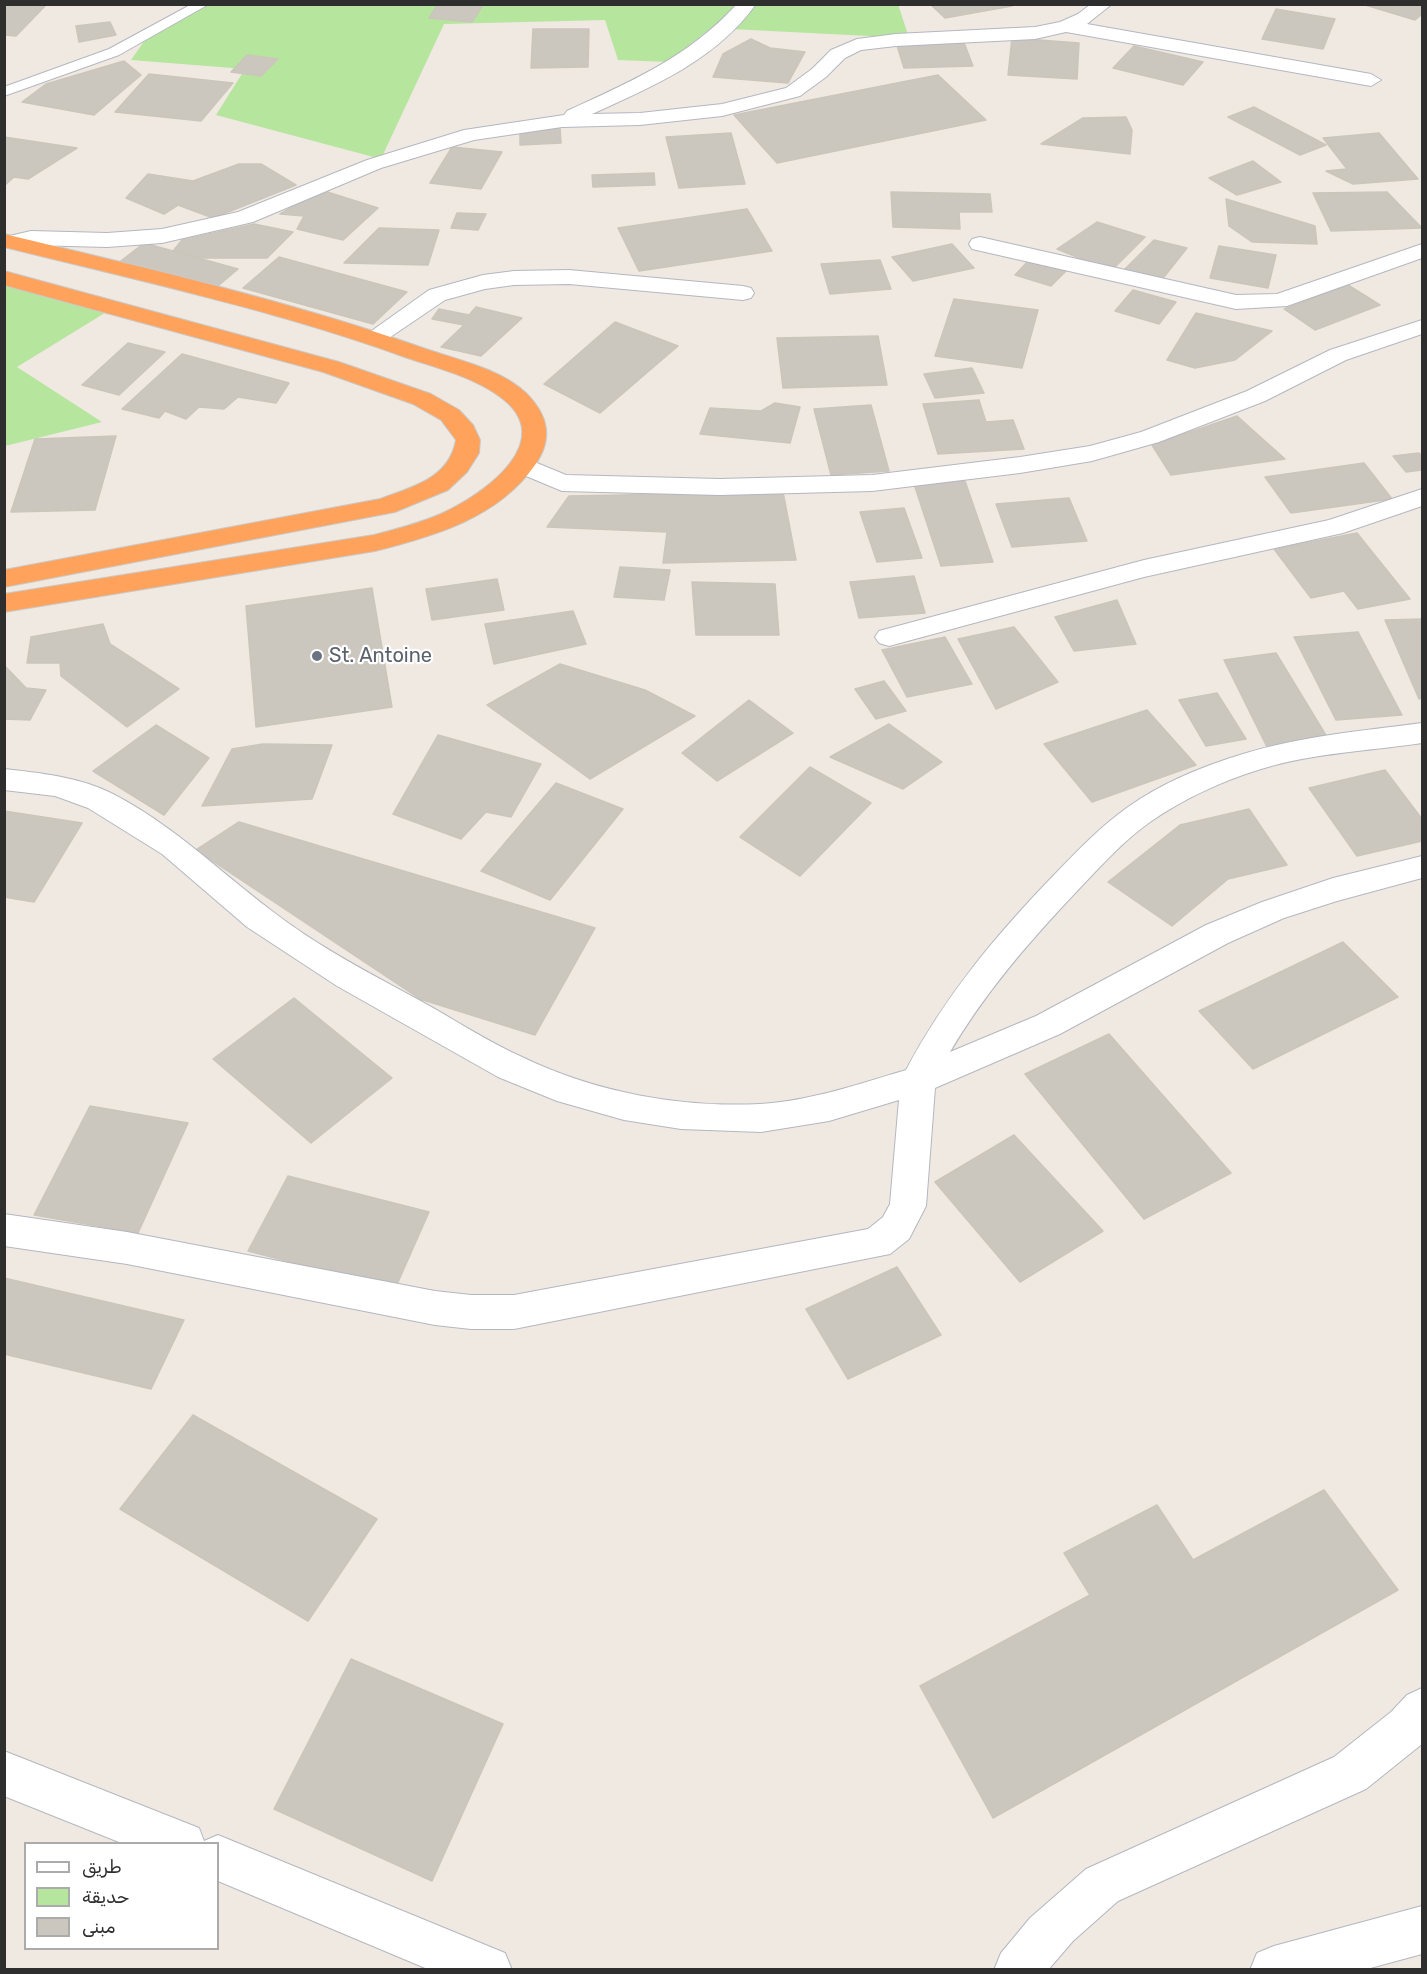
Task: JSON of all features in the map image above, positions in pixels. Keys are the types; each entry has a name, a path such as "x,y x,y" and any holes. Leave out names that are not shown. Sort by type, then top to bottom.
{"highway":[{"path":"4,603 375,543 451,519 485,498 523,466 535,443 532,419 518,399 498,385 464,370 375,337 181,284 9,241"},
{"path":"4,278 331,367 422,399 450,415 464,430 468,440 466,453 454,472 439,485 386,506 4,579"}],"street":[{"path":"9,241 31,238 108,240 162,236 245,218 374,164 425,147 513,127 562,122 640,119 722,110 793,92 819,73 838,54 857,45 917,38 1035,33 1066,26 1085,18 1103,4"},
{"path":"562,122 682,64 711,42 748,5"},
{"path":"1066,26 1371,80"},
{"path":"980,244 1236,302 1280,301 1337,283 1422,251"},
{"path":"375,337 437,295 483,282 514,278 569,277 743,293"},
{"path":"523,466 562,483 720,487 872,483 1020,465 1092,453 1150,437 1256,396 1338,355 1422,327"},
{"path":"889,637 1168,563 1323,531 1384,515 1422,497"},
{"path":"4,1230 127,1248 435,1308 471,1312 514,1312 877,1243 896,1228 908,1206 918,1080 934,1048 961,1003 1011,940 1094,854 1137,816 1166,798 1232,768 1281,755 1422,733"},
{"path":"4,779 57,786 99,800 173,846 258,918 349,977 510,1067 569,1091 624,1106 681,1115 761,1118 829,1107 918,1080 1048,1025 1144,972 1245,922 1334,890 1422,867"},
{"path":"1018,1970 1030,1951 1069,1911 1102,1885 1350,1773 1407,1728 1422,1710"},
{"path":"4,1773 178,1842"},
{"path":"219,1858 488,1970"},
{"path":"1274,1970 1422,1930"}],"lane":[{"path":"4,92 114,52 203,4"}],"green space":[{"path":"207,4 898,4 909,38 711,28 668,62 618,60 605,20 444,24 381,159 216,115 245,69 131,60 157,23"},
{"path":"5,275 121,303 17,367 102,422 5,446"}],"building":[{"path":"4,4 46,5 16,36 4,35"},
{"path":"438,4 483,5 472,22 429,18"},
{"path":"930,4 1010,4 1012,6 945,18"},
{"path":"1362,4 1422,4 1422,14 1415,20"},
{"path":"1276,9 1335,19 1323,49 1262,39"},
{"path":"110,22 116,35 79,42 76,26"},
{"path":"533,29 589,29 588,67 531,68"},
{"path":"1012,38 1079,43 1077,79 1008,75"},
{"path":"751,39 770,48 805,52 788,83 713,77 723,54"},
{"path":"963,40 973,66 904,68 896,42"},
{"path":"1134,46 1203,62 1183,85 1113,68"},
{"path":"247,55 278,59 261,76 231,72"},
{"path":"124,61 141,75 94,115 22,102 46,84"},
{"path":"149,74 233,83 201,121 115,112"},
{"path":"938,75 986,120 777,163 734,115"},
{"path":"1254,107 1326,145 1300,155 1228,117"},
{"path":"1126,117 1132,130 1130,154 1041,144 1083,118"},
{"path":"560,128 561,143 520,145 520,130"},
{"path":"731,133 745,184 679,188 666,137"},
{"path":"1379,133 1418,179 1353,184 1326,171 1347,169 1323,138"},
{"path":"4,137 77,148 28,179 14,177 4,186"},
{"path":"452,147 502,152 481,189 430,183"},
{"path":"1253,161 1281,182 1237,195 1209,178"},
{"path":"239,164 261,164 296,185 213,218 178,205 164,214 126,198 148,174 193,181"},
{"path":"654,173 655,185 593,187 592,175"},
{"path":"321,190 378,208 343,240 297,229 304,216 280,214"},
{"path":"891,192 990,194 992,212 959,212 960,229 893,227"},
{"path":"1387,192 1422,228 1331,231 1313,193"},
{"path":"1226,199 1315,226 1317,244 1252,242 1229,226"},
{"path":"747,209 772,251 639,271 618,228"},
{"path":"457,213 486,214 478,230 451,228"},
{"path":"1097,222 1145,237 1111,271 1057,249"},
{"path":"254,224 293,232 267,258 205,258 173,251 182,240"},
{"path":"379,228 439,230 428,265 344,263"},
{"path":"1154,240 1187,248 1160,282 1120,274"},
{"path":"144,243 238,269 212,291 117,264"},
{"path":"952,244 974,268 913,281 892,257"},
{"path":"1219,246 1276,255 1268,288 1210,278"},
{"path":"279,257 407,292 373,324 243,288"},
{"path":"1030,259 1067,270 1051,286 1015,275"},
{"path":"880,260 891,289 830,294 821,264"},
{"path":"1348,285 1380,305 1315,330 1284,309"},
{"path":"1133,290 1176,302 1159,324 1115,311"},
{"path":"954,299 1038,310 1022,368 935,356"},
{"path":"476,307 522,318 481,356 441,347 464,325 432,319 439,309 469,315"},
{"path":"1196,313 1272,331 1235,360 1195,368 1167,360"},
{"path":"615,322 678,346 600,413 544,384"},
{"path":"878,336 887,385 783,388 777,338"},
{"path":"128,343 165,352 119,395 82,385"},
{"path":"182,354 289,383 276,403 238,397 224,409 199,407 186,419 165,411 159,418 122,409"},
{"path":"972,368 984,393 935,398 924,374"},
{"path":"979,400 986,422 1013,420 1024,449 938,454 923,404"},
{"path":"775,403 800,407 790,443 700,434 710,408 761,411"},
{"path":"871,405 889,471 831,475 814,409"},
{"path":"1237,416 1285,459 1171,475 1152,445"},
{"path":"116,436 95,510 11,512 35,439"},
{"path":"1419,453 1422,456 1422,470 1406,472 1393,456"},
{"path":"1364,463 1392,499 1291,513 1265,477"},
{"path":"965,481 993,562 941,566 914,484"},
{"path":"783,492 796,560 663,563 667,532 547,527 569,496"},
{"path":"1069,498 1087,541 1012,547 996,504"},
{"path":"904,508 922,558 877,562 860,512"},
{"path":"1357,533 1410,599 1358,609 1344,591 1311,598 1274,549"},
{"path":"620,567 670,570 664,600 614,597"},
{"path":"914,576 925,613 859,618 850,582"},
{"path":"497,579 504,610 432,620 426,589"},
{"path":"692,582 775,584 779,635 696,635"},
{"name":"St. Antoine","path":"372,588 392,707 256,727 246,606"},
{"path":"1117,600 1136,644 1074,651 1055,617"},
{"path":"573,611 586,644 494,664 485,624"},
{"path":"1422,619 1422,698 1419,699 1385,620"},
{"path":"103,624 110,644 179,689 127,727 61,676 60,663 27,663 31,637"},
{"path":"1014,627 1058,682 996,709 958,639"},
{"path":"1358,632 1402,715 1336,720 1294,637"},
{"path":"945,637 972,684 907,697 882,650"},
{"path":"1276,653 1327,737 1267,747 1224,660"},
{"path":"560,664 645,690 695,716 590,779 487,705"},
{"path":"4,665 26,688 46,690 30,720 4,719"},
{"path":"884,681 906,711 876,719 855,689"},
{"path":"1217,693 1246,739 1206,746 1179,700"},
{"path":"749,700 793,733 717,781 682,753"},
{"path":"1147,710 1196,765 1092,802 1044,744"},
{"path":"889,724 942,762 903,789 830,757"},
{"path":"156,725 209,758 164,815 93,771"},
{"path":"438,735 541,764 511,817 486,812 461,839 393,814"},
{"path":"263,744 332,745 312,799 202,806 232,749"},
{"path":"810,767 871,803 800,876 740,837"},
{"path":"1385,770 1422,819 1422,841 1357,856 1309,788"},
{"path":"556,783 623,809 550,900 481,871"},
{"path":"1249,809 1287,865 1228,879 1172,926 1108,882 1180,825"},
{"path":"4,811 82,823 34,902 4,897"},
{"path":"239,822 595,928 535,1035 420,999 196,850"},
{"path":"1343,942 1398,997 1253,1069 1199,1011"},
{"path":"294,998 392,1078 311,1143 213,1059"},
{"path":"1109,1034 1231,1173 1144,1219 1025,1074"},
{"path":"90,1106 188,1123 138,1233 34,1215"},
{"path":"1014,1135 1103,1231 1020,1282 935,1182"},
{"path":"288,1176 429,1212 395,1289 248,1251"},
{"path":"897,1267 941,1335 848,1379 806,1309"},
{"path":"4,1278 184,1320 151,1389 4,1354"},
{"path":"193,1415 377,1519 308,1621 120,1509"},
{"path":"1324,1490 1398,1590 993,1818 920,1686 1090,1595 1064,1553 1157,1505 1193,1560"},
{"path":"351,1659 503,1724 432,1881 274,1809"}],"place":[{"name":"St. Antoine","path":"317,656"}]}
